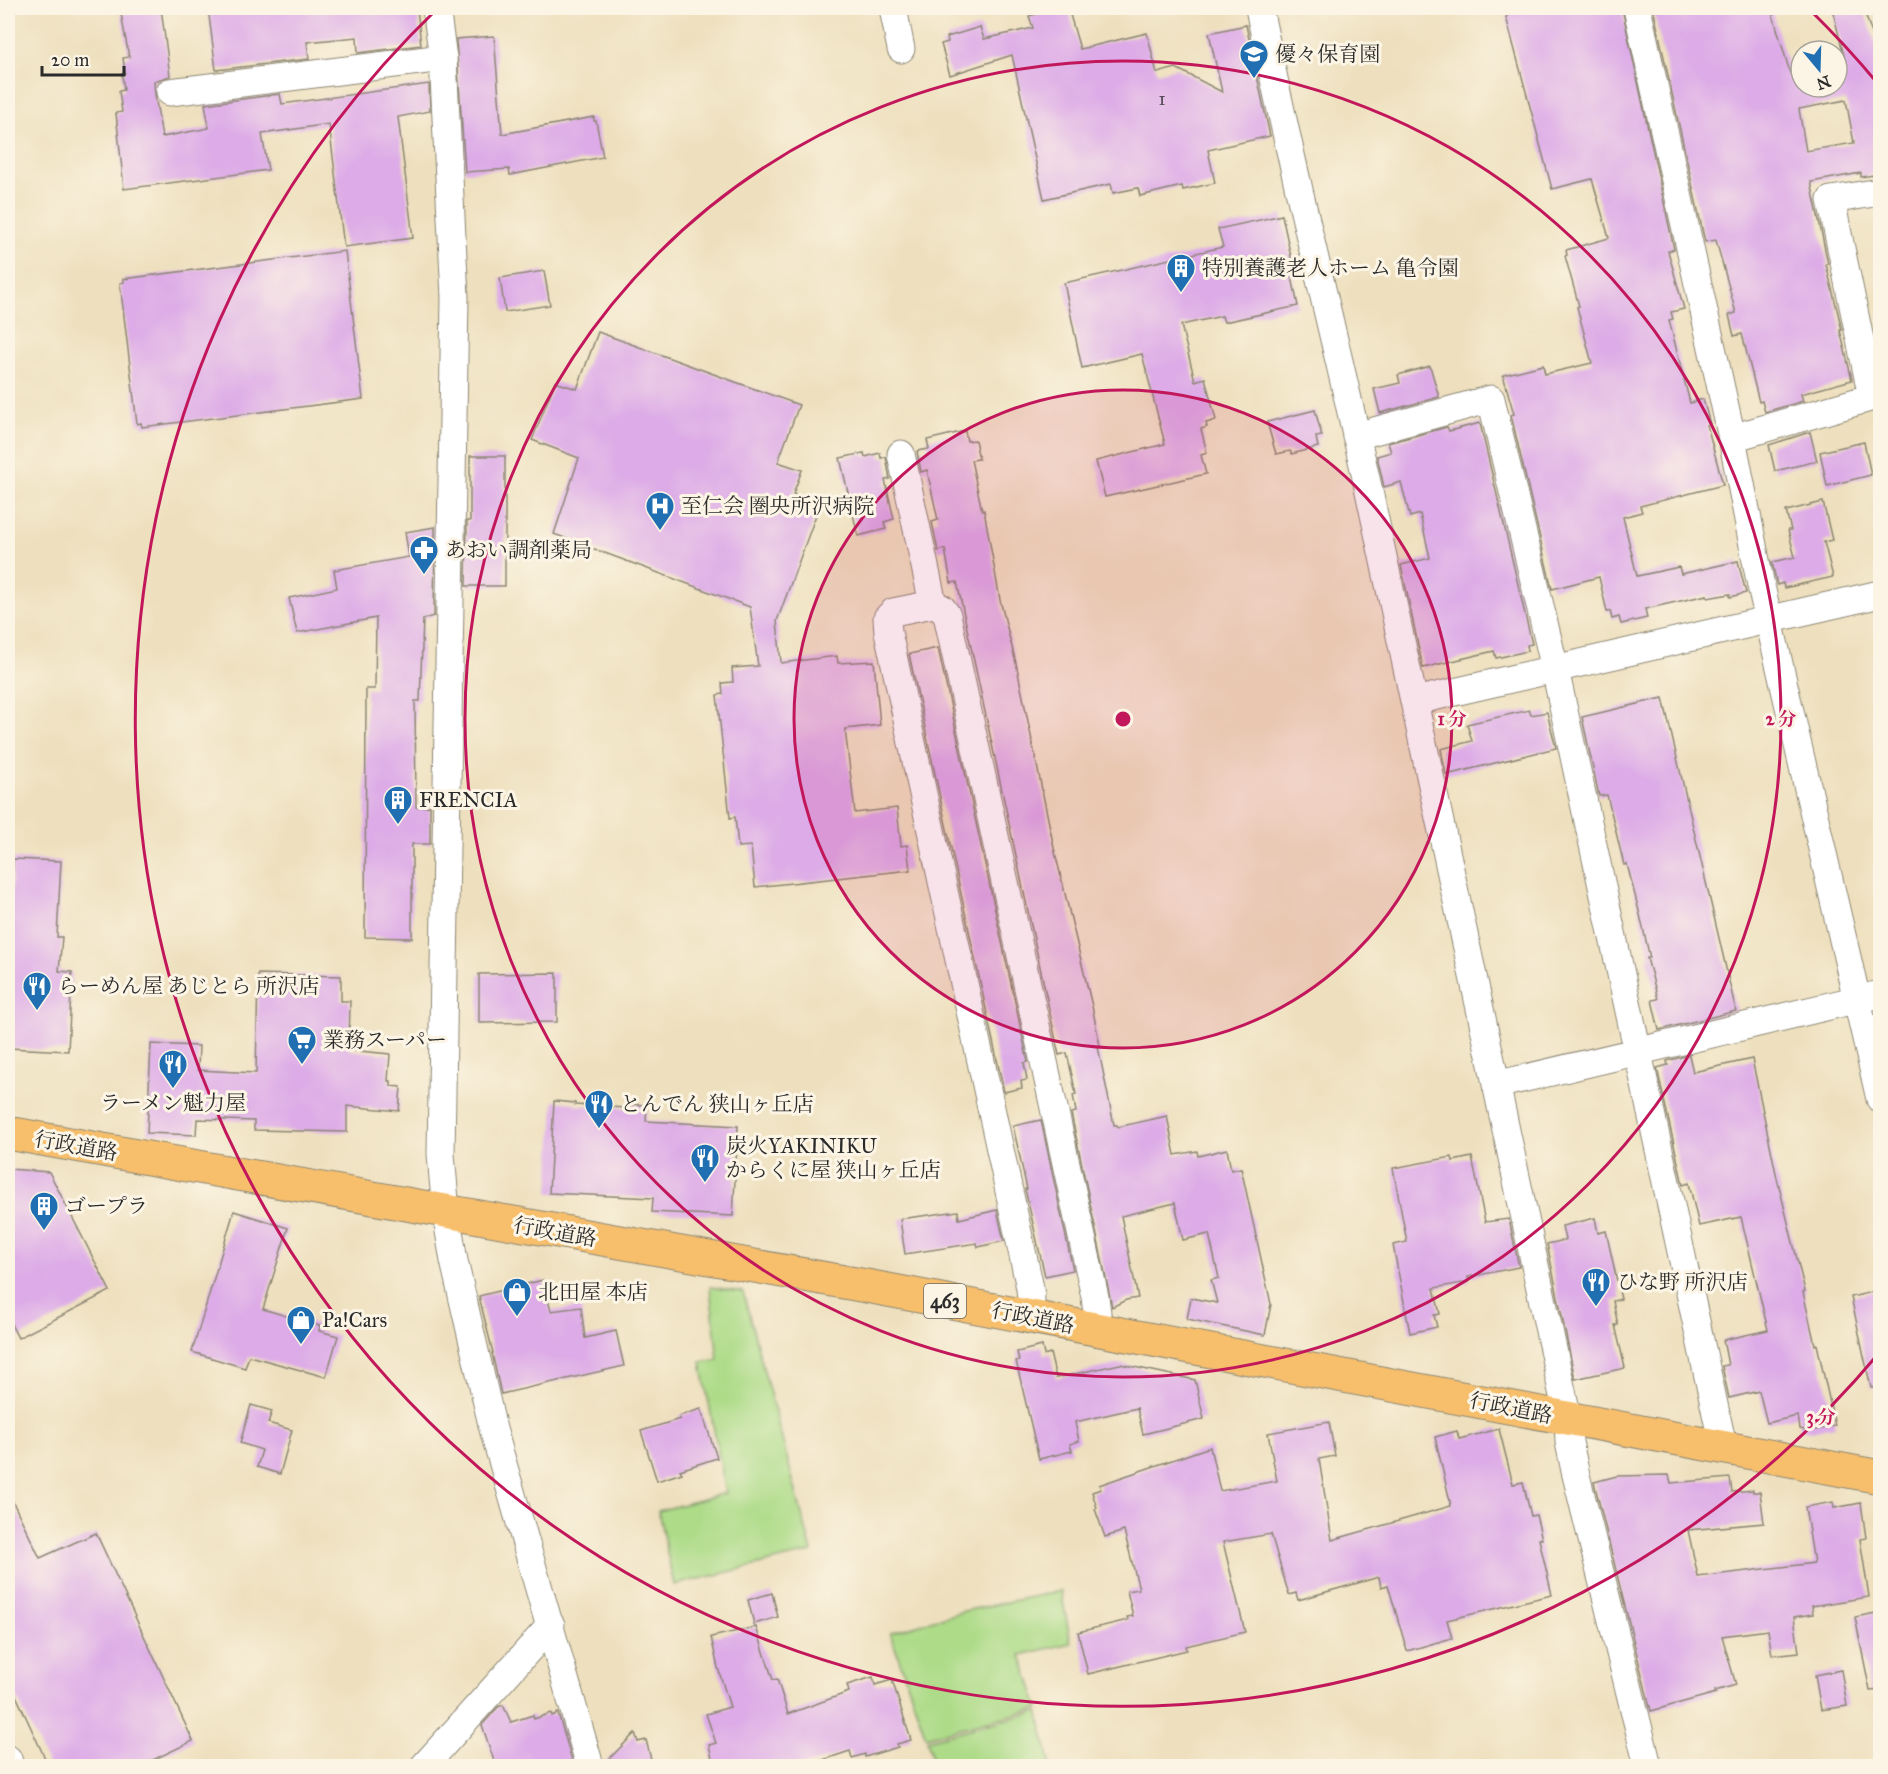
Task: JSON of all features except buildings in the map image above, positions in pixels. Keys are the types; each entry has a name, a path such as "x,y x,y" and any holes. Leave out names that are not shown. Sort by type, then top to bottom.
{"highway":[{"name":"行政道路","path":"8,1133 1028,1317 1881,1477"}],"street":[{"path":"436,8 443,58 455,297 441,1154 446,1213 454,1261 493,1429 590,1767"},
{"path":"893,8 901,50"},
{"path":"1637,8 1732,438 1769,621 1869,997 1881,1099"},
{"path":"1266,9 1305,221 1356,436 1414,701 1568,1419 1569,1442 1575,1471 1648,1767"},
{"path":"170,92 443,58"},
{"path":"1732,438 1876,396 1831,201 1881,192"},
{"path":"1356,436 1491,399 1555,669 1724,1446"},
{"path":"902,454 933,604"},
{"path":"1414,701 1881,594"},
{"path":"1028,1317 1031,1300 1030,1288 888,632 887,618 893,612 933,604 942,608 947,615 1095,1297 1097,1313 1094,1330"},
{"path":"1496,1085 1869,997"},
{"path":"424,1767 551,1625"},
{"path":"8,1759 10,1767"}],"green space":[{"path":"710,1287 743,1292 812,1552 674,1585 658,1511 726,1493 701,1362 718,1360"},
{"path":"1061,1591 1071,1643 1021,1655 1039,1708 926,1737 890,1633 964,1611"},
{"path":"1038,1711 1051,1766 934,1766 927,1740"}],"place":[{"name":"優々保育園","path":"1254,80"},
{"name":"特別養護老人ホーム 亀令園","path":"1181,294"},
{"name":"至仁会 圏央所沢病院","path":"660,532"},
{"name":"あおい調剤薬局","path":"424,576"},
{"name":"FRENCIA","path":"398,826"},
{"name":"らーめん屋 あじとら 所沢店","path":"37,1012"},
{"name":"業務スーパー","path":"302,1066"},
{"name":"ラーメン魁力屋","path":"173,1090"},
{"name":"とんでん 狭山ヶ丘店","path":"599,1130"},
{"name":"炭火YAKINIKU からくに屋 狭山ヶ丘店","path":"705,1184"},
{"name":"ゴープラ","path":"44,1232"},
{"name":"ひな野 所沢店","path":"1596,1308"},
{"name":"北田屋 本店","path":"517,1318"},
{"name":"Pa!Cars","path":"301,1346"}]}
